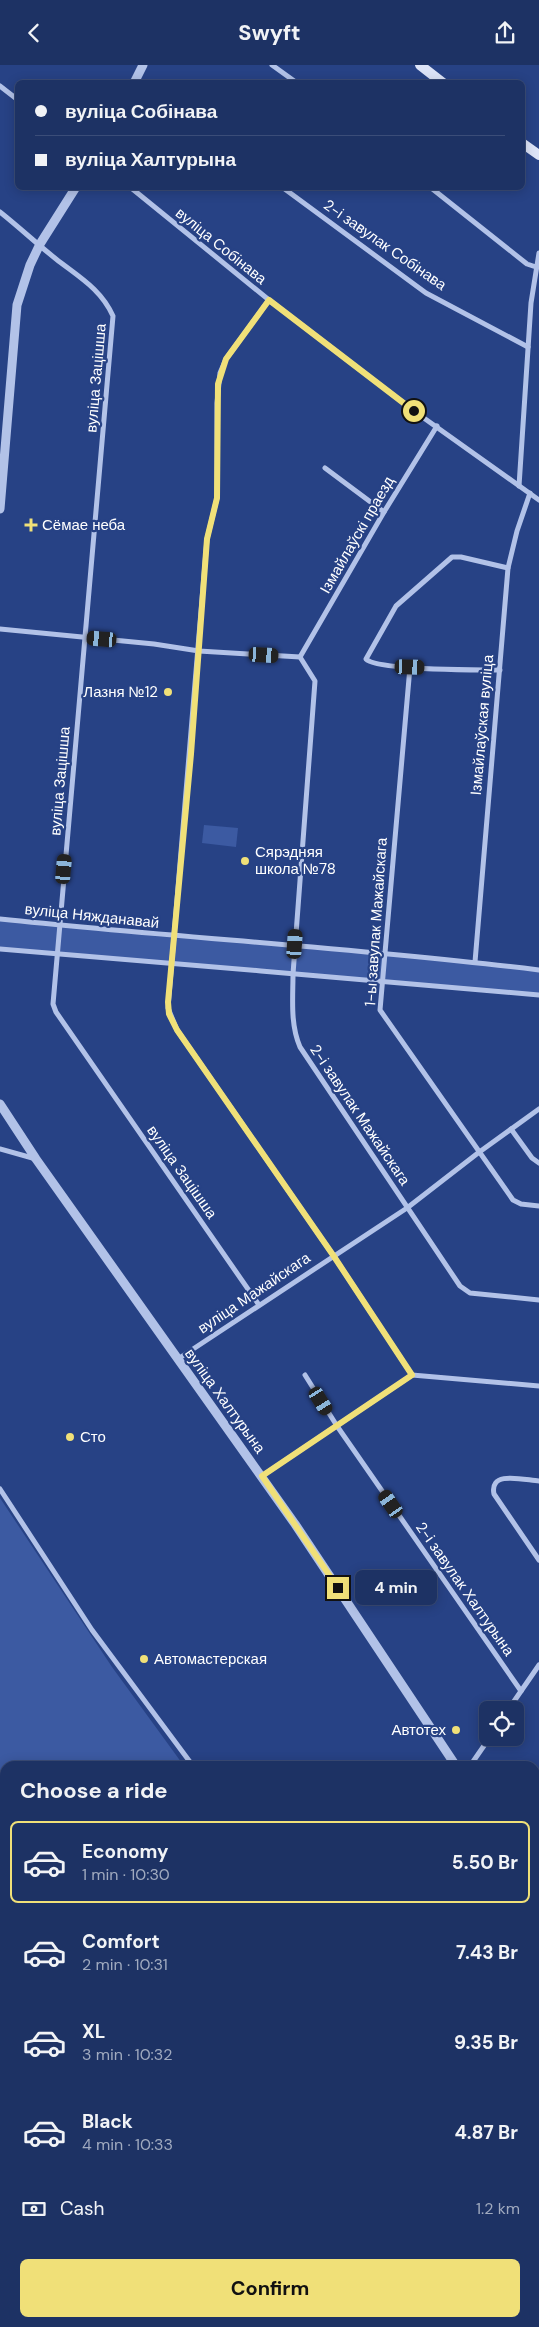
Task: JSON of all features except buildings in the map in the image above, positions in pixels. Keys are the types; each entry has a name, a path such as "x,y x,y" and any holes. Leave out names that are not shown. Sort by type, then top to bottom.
{"main road":[{"path":"420,65 439,80"},
{"path":"525,145 539,155"}],"street":[{"path":"136,80 143,65"},
{"path":"272,65 293,80"},
{"path":"0,86 15,98"},
{"path":"0,509 2,461 17,305 30,265 40,244 74,190"},
{"name":"вуліца Собінава","path":"134,190 269,300 539,500"},
{"name":"2-і завулак Собінава","path":"286,190 426,293 528,347"},
{"path":"434,190 527,264 536,267"},
{"path":"0,212 40,244"},
{"name":"вуліца Зацішша","path":"40,244 55,258 93,286 107,301 113,316 86,638 58,925 53,1004 56,1012 259,1305"},
{"path":"519,486 531,303 539,253"},
{"path":"269,300 226,359 218,384 217,498 207,539 168,1008 172,1020 333,1255 412,1375"},
{"name":"Ізмайлаўскі праезд","path":"300,657 384,512 437,426"},
{"path":"325,468 384,512"},
{"name":"Ізмайлаўская вуліца","path":"475,962 508,568 517,531 530,493"},
{"path":"500,670 410,667 374,664 366,659 396,606 452,557 461,557 508,568"},
{"path":"0,629 154,644 199,651 300,657"},
{"name":"2-і завулак Мажайскага","path":"300,657 315,681 293,973 294,1030 300,1047 460,1286 470,1293 539,1300"},
{"name":"1-ы завулак Мажайскага","path":"410,667 384,952 380,1005 382,1015 513,1200 521,1204 539,1206"},
{"name":"вуліца Няжданавай","path":"0,919 174,936 384,952 539,970"},
{"path":"0,949 172,965 382,980 539,995"},
{"name":"вуліца Халтурына","path":"0,1104 36,1159 262,1476 453,1761"},
{"name":"вуліца Мажайскага","path":"178,1359 407,1208 539,1109"},
{"path":"511,1129 532,1158 539,1163"},
{"path":"0,1149 36,1159"},
{"name":"2-і завулак Халтурына","path":"305,1375 337,1426 521,1691"},
{"path":"262,1476 412,1375 539,1386"},
{"path":"539,1481 501,1478 495,1482 493,1487 494,1494 539,1560"},
{"path":"0,1489 92,1630 188,1761"},
{"path":"514,1701 539,1665"},
{"path":"473,1761 484,1746"}],"shaded area":[{"path":"204,825 238,828 236,847 202,843"},
{"path":"0,919 539,970 539,995 0,949"},
{"path":"0,1498 112,1667 180,1761 0,1761"}],"place":[{"name":"Сёмае неба","path":"31,525"},
{"name":"Лазня №12","path":"168,692"},
{"name":"Сярэдняя школа №78","path":"245,861"},
{"name":"Сто","path":"70,1437"},
{"name":"Автомастерская","path":"144,1659"},
{"name":"Автотех","path":"456,1730"}],"route":[{"path":"338,1588 262,1476 412,1375 333,1255 177,1030 169,1014 168,1002 191,754 207,539 218,488 217,403 220,373 226,359 269,300 414,411"}]}
